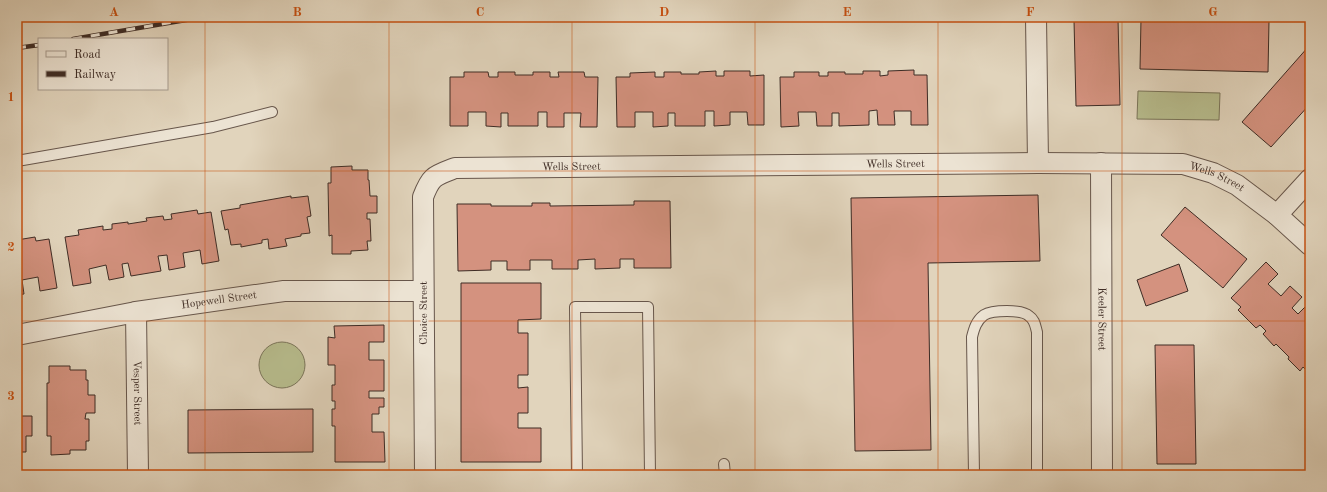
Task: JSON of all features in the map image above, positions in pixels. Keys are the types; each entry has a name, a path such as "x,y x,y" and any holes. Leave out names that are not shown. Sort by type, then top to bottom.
{"street":[{"path":"1036,17 1038,163"},
{"name":"Wells Street","path":"455,168 1038,163 1183,164 1214,173 1236,185 1277,215 1310,245"},
{"name":"Keeler Street","path":"1101,163 1102,475"},
{"name":"Choice Street","path":"425,475 423,197 428,182 439,174 455,168"},
{"path":"1277,215 1310,179"},
{"name":"Hopewell Street","path":"17,335 136,312 284,291 423,291"},
{"name":"Vesper Street","path":"136,312 138,475"}],"lane":[{"path":"17,161 213,127 272,112"},
{"path":"577,475 575,307 648,307 650,475"},
{"path":"974,475 972,337 975,325 984,315 1012,311 1019,311 1028,314 1034,321 1037,332 1037,475"},
{"path":"724,464 725,475"}],"green space":[{"path":"1138,91 1220,93 1219,120 1137,119"},
{"path":"277,342 287,342 295,346 301,352 305,360 305,370 301,378 295,384 287,388 277,388 269,384 263,378 259,370 259,360 263,352 269,346"}],"building":[{"path":"1118,19 1120,105 1076,106 1074,20"},
{"path":"1141,19 1269,21 1268,72 1140,69"},
{"path":"1309,46 1310,104 1271,147 1242,122"},
{"path":"914,70 914,75 927,75 928,125 911,125 911,111 894,111 895,125 878,125 877,110 869,111 869,125 839,126 839,113 832,113 832,126 817,126 816,112 798,112 799,126 781,127 780,77 794,77 794,72 819,72 819,76 828,76 828,72 863,74 863,71 880,71 880,76 888,75 888,71"},
{"path":"716,71 716,76 724,76 724,71 750,71 750,76 764,75 764,125 748,125 747,112 730,112 730,125 714,126 714,111 705,111 705,126 675,126 675,113 668,113 668,126 653,127 653,112 635,112 635,127 617,127 616,77 630,77 630,73 655,72 655,77 664,77 664,72 699,74 699,72"},
{"path":"464,72 488,72 489,77 498,77 498,72 515,72 515,75 533,75 533,72 550,72 550,77 559,77 558,72 584,72 585,77 598,77 597,127 580,127 581,113 564,113 564,127 547,127 547,112 538,112 538,126 508,126 508,113 501,113 501,127 486,126 486,112 468,112 468,126 450,126 450,77 464,77"},
{"path":"352,166 352,170 368,170 370,196 377,196 377,213 367,213 367,219 370,219 371,241 367,241 368,250 351,251 351,254 332,254 332,235 329,236 328,183 331,183 331,167"},
{"path":"1038,195 1040,261 928,263 931,450 855,451 851,198"},
{"path":"291,196 291,198 308,196 311,216 307,217 310,233 285,239 287,246 269,249 268,239 262,240 262,243 241,247 241,244 231,245 228,229 225,230 221,211 240,208 240,205"},
{"path":"634,201 670,201 671,268 634,268 634,259 620,259 620,268 595,269 595,259 578,260 578,269 552,269 552,260 530,260 530,270 507,270 507,261 491,261 491,270 458,271 457,204 491,204 491,206 532,206 532,203 550,203 550,206 634,205"},
{"path":"1185,207 1247,259 1223,288 1161,235"},
{"path":"197,210 198,214 211,212 219,261 202,264 200,250 183,253 185,267 169,270 167,255 158,256 161,271 131,276 128,263 122,264 124,277 109,280 106,265 89,269 91,283 73,286 65,237 79,235 78,230 103,226 103,230 112,229 112,224 128,222 128,224 147,221 146,218 163,216 164,220 172,219 171,214"},
{"path":"35,237 36,241 49,239 57,288 40,291 38,277 22,280 24,294 17,295 17,240"},
{"path":"1266,262 1278,274 1268,284 1281,296 1290,286 1302,297 1292,308 1298,314 1309,303 1310,305 1310,374 1303,367 1300,371 1276,344 1274,346 1263,334 1266,331 1260,325 1256,328 1238,310 1241,307 1231,298"},
{"path":"1179,264 1188,291 1146,306 1137,280"},
{"path":"461,283 541,283 541,319 518,320 518,333 528,333 528,375 518,375 518,388 528,387 528,413 518,413 518,428 541,428 541,462 461,462"},
{"path":"384,325 384,342 369,342 369,360 384,360 384,391 369,391 369,398 384,398 384,407 379,407 379,414 372,414 372,432 384,432 385,462 335,462 335,426 332,426 332,409 335,409 335,401 332,401 332,385 335,385 335,365 328,365 328,337 335,338 334,326"},
{"path":"1155,345 1194,345 1196,464 1157,464"},
{"path":"49,366 70,366 70,370 86,370 88,395 95,395 95,413 86,413 85,419 89,419 89,441 86,441 86,450 70,450 70,454 51,455 51,436 47,436 47,383 49,383"},
{"path":"313,409 313,452 188,453 188,410"},
{"path":"17,416 32,416 32,436 26,436 26,452 17,452"}],"railway":[{"path":"79,38 204,17"},
{"path":"17,48 38,45"}]}
